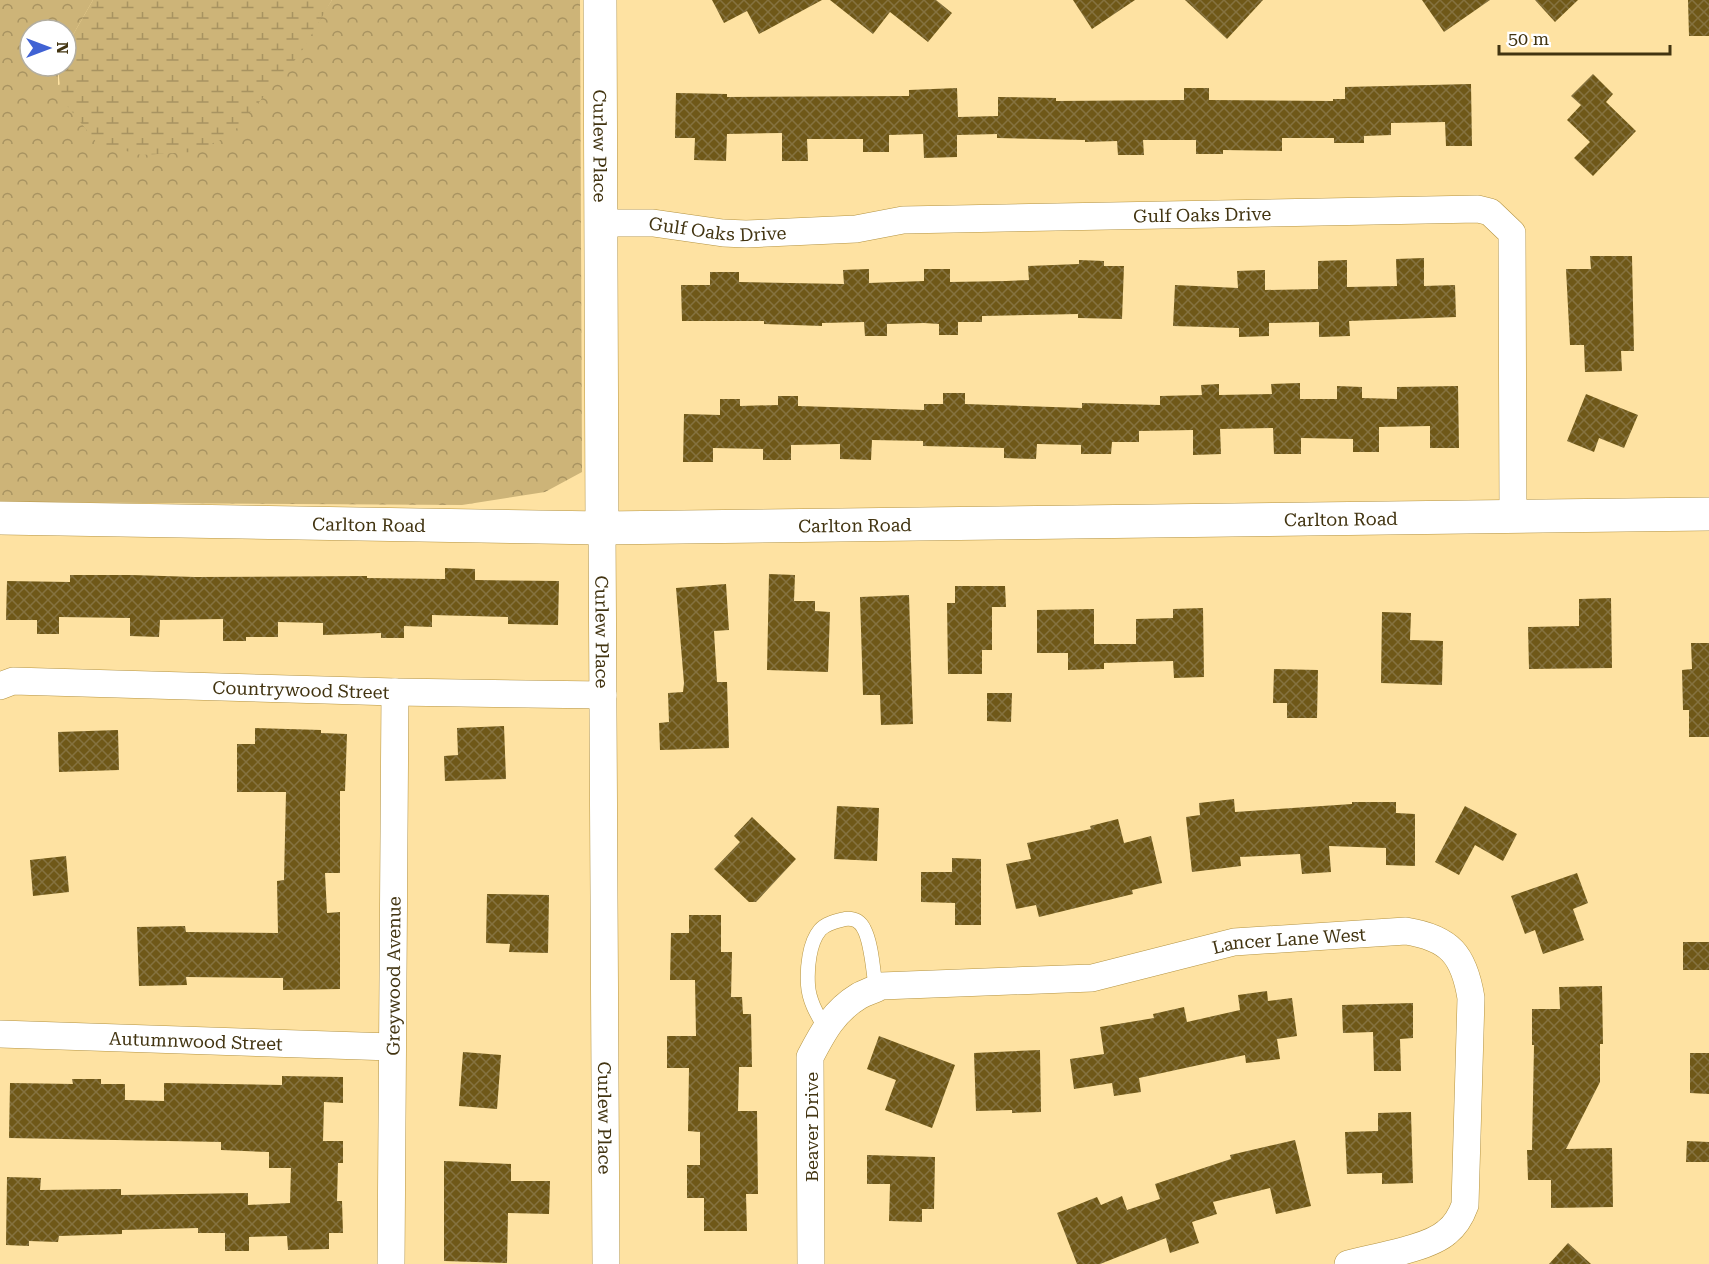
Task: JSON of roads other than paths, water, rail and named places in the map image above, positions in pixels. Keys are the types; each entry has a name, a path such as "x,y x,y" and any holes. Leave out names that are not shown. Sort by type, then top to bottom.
{"street":[{"name":"Curlew Place","path":"600,0 606,1264"},
{"name":"Gulf Oaks Drive","path":"602,223 653,223 746,234 856,229 903,220 1478,209 1490,212 1512,233 1513,515"},
{"name":"Carlton Road","path":"0,518 602,528 1709,513"},
{"name":"Countrywood Street","path":"0,686 13,681 395,692 603,695"},
{"name":"Greywood Avenue","path":"391,1263 395,692"},
{"name":"Lancer Lane West","path":"878,987 1092,978 1233,942 1406,931 1425,934 1441,942 1457,956 1467,972 1471,998 1465,1205 1458,1221 1446,1233 1429,1243 1348,1264"},
{"name":"Beaver Drive","path":"811,1264 810,1057 825,1028 859,996 878,987"},
{"name":"Autumnwood Street","path":"0,1034 392,1047"}],"lane":[{"path":"825,1028 813,1006 808,986 813,945 820,930 834,921 850,919 858,921 865,930 878,987"}]}
